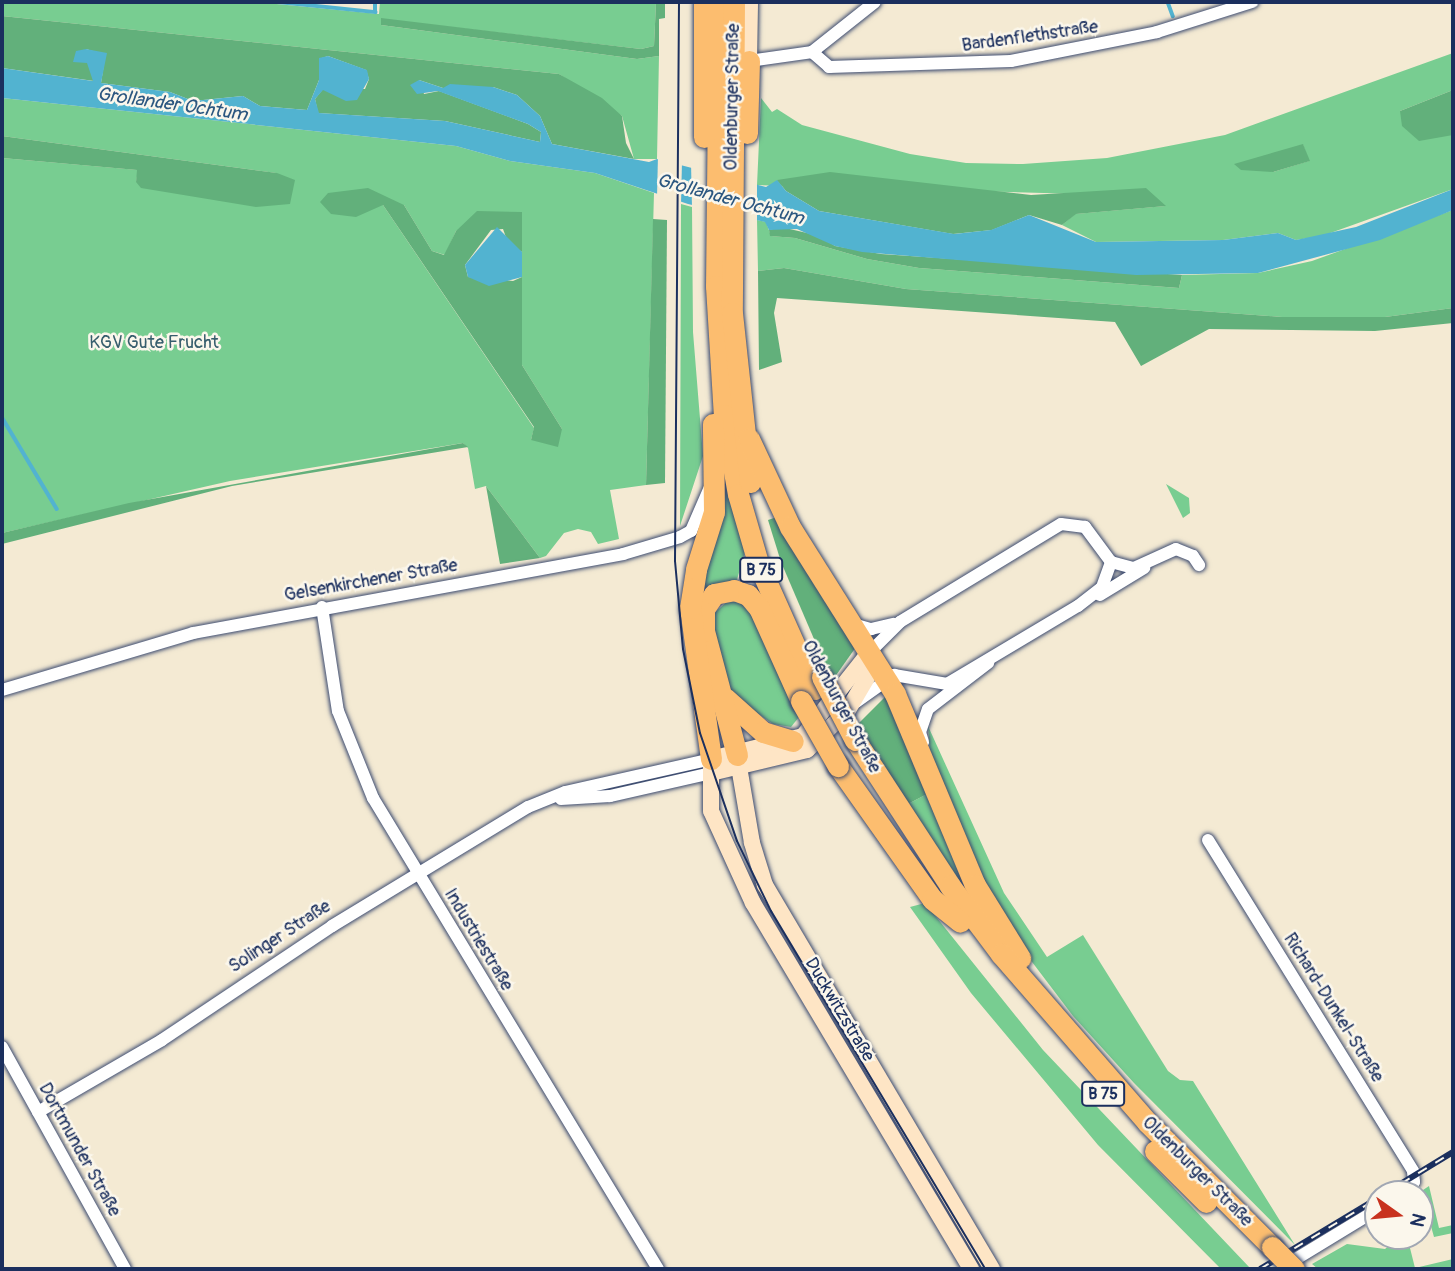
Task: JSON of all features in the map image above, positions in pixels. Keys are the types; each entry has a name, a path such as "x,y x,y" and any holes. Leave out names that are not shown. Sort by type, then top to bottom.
{"highway":[{"path":"704,2 726,172"},
{"name":"Oldenburger Straße","path":"719,2 740,422 753,496 812,689"},
{"name":"Oldenburger Straße","path":"726,172 734,2"},
{"path":"726,172 750,61"},
{"name":"Oldenburger Straße","path":"728,213 718,353 724,415 747,529 771,597 812,689 932,900 960,922 1110,1103 1268,1257 1294,1269"},
{"path":"711,766 690,608 693,582 714,512 717,479 710,385 718,353"},
{"path":"740,422 786,519 876,665 912,731 933,790 975,885 1027,967 1035,995"},
{"path":"738,762 724,696 702,619 714,594 734,590 748,595 759,608 812,689 846,752"},
{"path":"724,696 763,732 793,741"},
{"name":"Oldenburger Straße","path":"846,752 1035,995 1268,1257"}],"main road":[{"path":"750,2 750,61"},
{"path":"738,762 807,750 848,710 876,665"},
{"path":"738,762 793,741 876,665"},
{"name":"Solinger Straße","path":"711,766 738,762"},
{"name":"Duckwitzstraße","path":"738,762 751,843 765,885 992,1269"},
{"name":"Duckwitzstraße","path":"711,766 711,811 744,886 971,1269"}],"street":[{"path":"750,61 812,52 875,2"},
{"name":"Bardenflethstraße","path":"812,52 829,67 1010,61 1157,32 1252,2"},
{"name":"Gelsenkirchener Straße","path":"2,690 147,645 322,607 623,554 687,535 717,479"},
{"path":"848,622 871,629 900,622 1061,524 1085,527 1111,562 1134,568 1176,549 1193,556 1199,565"},
{"path":"900,622 876,665 903,675 947,684 1153,560"},
{"path":"1077,606 1102,587 1111,562"},
{"name":"Industriestraße","path":"322,607 328,669 344,732 373,798 658,1269"},
{"path":"933,790 933,771 920,732 928,709 963,686 992,657"},
{"name":"Solinger Straße","path":"37,1112 162,1040 246,981 418,874 547,799 711,766"},
{"name":"Richard-Dunkel-Straße","path":"1208,840 1413,1171 1414,1180"},
{"name":"Dortmunder Straße","path":"2,1047 125,1269"},
{"path":"1280,1269 1364,1218"}],"green space":[{"path":"2,2 256,2 379,14 380,2 656,2 654,46 641,49 381,19 381,25 637,59 659,56 657,159 634,159 622,116 559,74 2,16"},
{"path":"656,2 665,2 665,18 659,19 659,56 637,59 381,25 381,18 641,49 654,46"},
{"path":"2,16 559,74 602,98 622,116 626,143 634,159 552,144 540,116 517,95 493,87 443,88 419,80 424,94 439,91 528,124 541,132 540,142 445,121 318,113 315,99 323,89 365,89 369,79 366,70 328,56 319,59 319,80 307,110 260,106 243,96 193,101 170,92 101,83 104,64 96,52 86,49 94,81 2,68"},
{"path":"1453,53 1453,90 1400,111 1453,135 1453,189 1322,236 1296,240 1278,233 1223,240 1096,242 1062,225 1075,214 1165,206 1081,194 757,185 761,98 772,112 777,109 802,125 910,154 966,163 1023,164 1107,158 1225,135","holes":["1303,145 1309,161 1273,172"]},
{"path":"1453,90 1453,135 1419,141 1402,126 1400,111"},
{"name":"KGV Gute Frucht","path":"2,98 456,146 510,161 595,173 654,193 646,485 610,490 619,539 598,544 591,532 578,529 564,533 546,556 540,558 486,486 475,489 468,448 463,443 230,481 2,533 2,158 138,170 136,182 276,173 2,136","holes":["383,205 404,205 432,251 445,255 456,231 522,212 522,365 562,429 531,440 534,428"]},
{"path":"2,136 277,173 295,180 290,204 256,207 141,188 136,182 137,170 2,158"},
{"path":"1303,144 1310,161 1273,172 1241,170 1234,164"},
{"path":"830,172 1031,195 1146,188 1166,206 1076,214 1062,225 1029,215 992,230 953,234 819,211 786,191 777,180"},
{"path":"368,188 404,205 432,251 444,255 456,231 477,211 522,212 522,252 508,243 503,229 491,230 465,265 468,277 513,281 522,277 522,365 562,429 558,447 531,440 534,427 383,205 356,217 331,214 320,202 328,193"},
{"path":"681,204 692,207 693,332 703,456 680,526"},
{"path":"1453,210 1453,308 1385,317 1282,317 906,289 784,268 758,271 757,220 766,222 771,236 795,238 867,259 919,268 1179,288 1182,275 1258,273 1312,261"},
{"path":"653,219 667,220 665,483 646,485"},
{"path":"781,227 820,236 835,246 881,254 1182,275 1179,288 919,268 867,259 795,238 770,236 769,230"},
{"path":"784,268 906,289 1282,317 1385,317 1453,308 1453,323 1375,331 1209,329 1141,366 1115,322 777,298 774,313 782,362 759,370 758,271"},
{"path":"463,443 468,447 232,486 2,544 2,533 129,503"},
{"path":"728,481 745,552 736,583 696,619 723,482"},
{"path":"1166,484 1189,498 1190,513 1183,518"},
{"path":"486,486 540,558 500,564"},
{"path":"777,517 856,647 832,681 781,562 768,520"},
{"path":"729,600 746,604 799,717 791,727 773,724 732,696 713,634 712,615"},
{"path":"889,693 929,793 906,805 856,726"},
{"path":"928,726 1004,893 1047,957 1083,935 1168,1071 1180,1080 1193,1081 1295,1245 1134,1083 1073,1016 1026,954 993,900 954,812 930,752"},
{"path":"929,793 970,899 906,805"},
{"path":"925,903 1043,1050 1250,1268 1221,1269 1098,1145 971,993 910,907"},
{"path":"1434,1207 1439,1228 1453,1225 1453,1233 1434,1237"},
{"path":"1347,1244 1364,1246 1364,1250 1410,1250 1415,1268 1453,1259 1453,1269 1318,1269 1312,1264"}],"water":[{"name":"Grollander Ochtum","path":"86,49 107,53 101,83 170,92 193,101 243,96 260,106 307,110 319,80 319,58 328,56 367,70 369,79 357,100 346,101 323,90 315,99 319,113 445,121 540,142 541,132 528,124 438,91 417,94 410,85 419,80 443,88 450,84 493,87 517,95 540,116 552,144 649,162 657,159 766,187 777,180 786,191 819,211 954,234 991,230 1029,215 1096,242 1223,240 1278,233 1296,240 1356,227 1453,189 1453,210 1380,240 1258,273 1136,275 862,252 835,246 797,229 769,230 765,222 688,204 595,173 510,161 456,146 2,98 2,68 93,81 87,63 73,62 76,51"},
{"path":"497,227 522,252 522,277 489,286 468,277 465,265"}],"pier":[{"path":"658,155 682,161 681,204 657,197"},
{"path":"691,163 757,181 757,223 692,207"}],"waterway":[{"path":"278,2 375,12 375,2"},
{"path":"1168,2 1173,16"},
{"path":"2,417 57,509"}],"tram line":[{"path":"679,2 675,561 683,649 700,733 737,841 771,911 985,1269"}],"railway":[{"path":"1407,1180 1453,1152"},
{"path":"1260,1269 1364,1206"}]}
